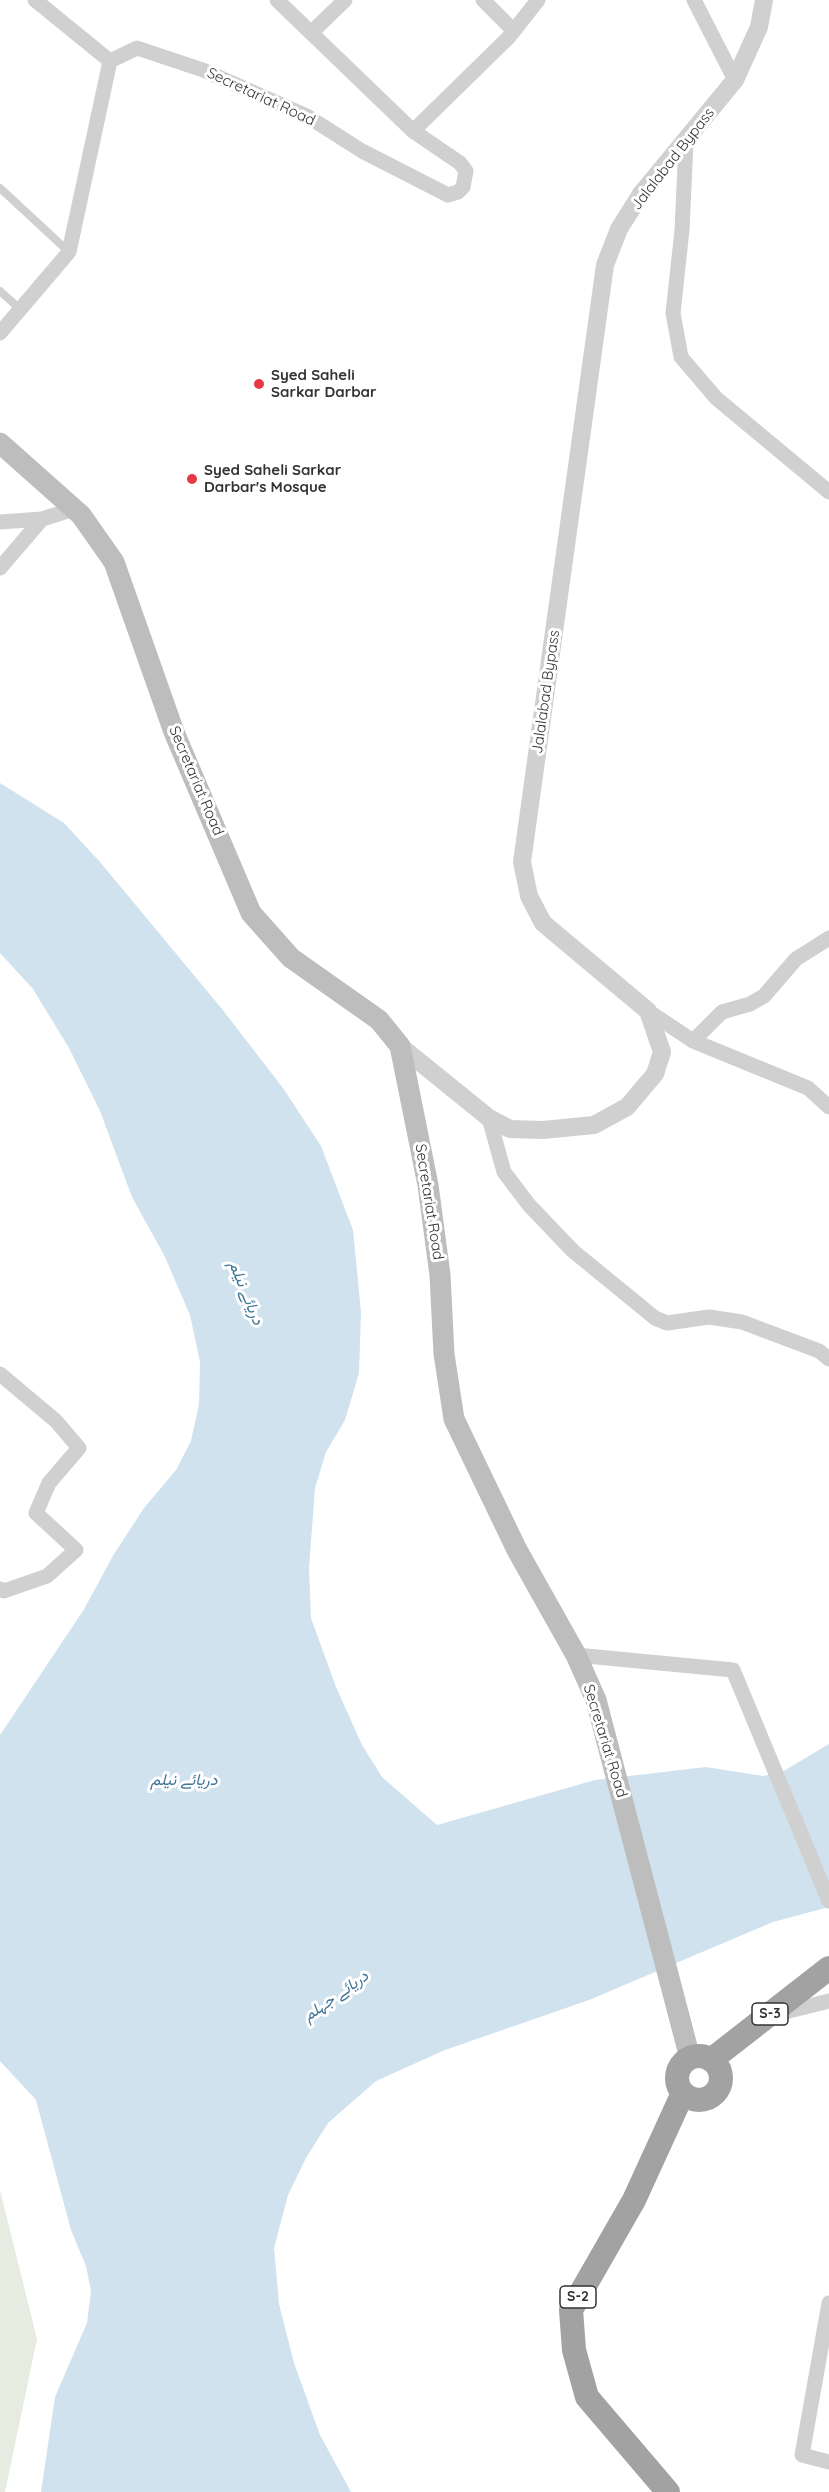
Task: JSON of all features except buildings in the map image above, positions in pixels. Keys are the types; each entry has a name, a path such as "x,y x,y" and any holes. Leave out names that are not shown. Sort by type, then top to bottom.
{"highway":[{"name":"S-3","path":"696,2052 766,2017 829,1968"},
{"path":"696,2052 720,2071 719,2086 716,2092 703,2100 688,2098 683,2093 679,2087 677,2074 684,2061 696,2052"},
{"name":"S-2","path":"668,2492 587,2397 574,2350 571,2310 634,2200 683,2093"}],"main road":[{"name":"Secretariat Road","path":"4,449 74,508 97,534 118,570 174,732 251,913 291,958 379,1020 400,1046 428,1185 440,1275 444,1354 454,1419 517,1550 576,1655 596,1700 696,2052"}],"street":[{"path":"0,333 69,252 110,61 35,0"},
{"name":"Secretariat Road","path":"110,61 137,48 203,70 307,116 362,151 448,195 464,187 466,171 460,163 413,131 277,0"},
{"path":"311,33 345,0"},
{"path":"483,0 514,31"},
{"path":"413,131 514,31 538,0"},
{"path":"694,0 735,80"},
{"name":"Jalalabad Bypass","path":"648,1011 543,922 529,896 522,862 605,265 619,229 641,195 686,143 735,80 759,27 764,0"},
{"path":"686,143 682,230 673,313 681,357 716,398 829,492"},
{"path":"0,522 42,519 74,508"},
{"path":"0,568 42,519"},
{"path":"693,1041 722,1012 750,1004 764,996 796,958 829,938"},
{"path":"648,1011 693,1041 808,1088 829,1107"},
{"path":"400,1046 489,1118 510,1129 543,1130 594,1125 627,1107 656,1074 662,1052 648,1011"},
{"path":"489,1118 504,1172 529,1205 573,1251 655,1318 668,1323 709,1317 742,1322 819,1351 829,1359"},
{"path":"0,1374 56,1421 79,1448 49,1483 36,1513 76,1550 47,1576 4,1591 0,1589"},
{"path":"576,1655 733,1670 829,1901"},
{"path":"766,2017 829,2001"},
{"path":"829,2303 802,2455 829,2462"}],"lane":[{"path":"0,188 69,252"},
{"path":"0,291 20,309"}],"shaded area":[{"path":"0,2190 37,2339 5,2492 0,2492"}],"water":[{"path":"0,783 64,823 100,862 222,1009 283,1088 321,1146 353,1230 361,1312 359,1373 345,1420 326,1452 315,1488 309,1568 311,1618 336,1687 362,1745 382,1777 437,1825 595,1780 706,1767 763,1776 782,1772 829,1744 829,1907 773,1922 589,2000 445,2050 376,2081 328,2123 306,2158 288,2195 274,2248 279,2304 294,2363 320,2435 351,2492 41,2492 55,2397 87,2323 91,2291 86,2266 71,2230 36,2100 0,2061 0,1735 83,1611 114,1554 144,1508 176,1470 191,1441 199,1404 200,1362 190,1315 165,1257 132,1197 100,1111 69,1048 33,989 0,953"}],"place":[{"name":"Syed Saheli Sarkar Darbar","path":"259,384"},
{"name":"Syed Saheli Sarkar Darbar's Mosque","path":"192,479"}],"water label":[{"name":"دریائے نیلم","path":"246,1293"},
{"name":"دریائے نیلم","path":"184,1780"},
{"name":"دریائے جہلم","path":"336,1996"}]}
